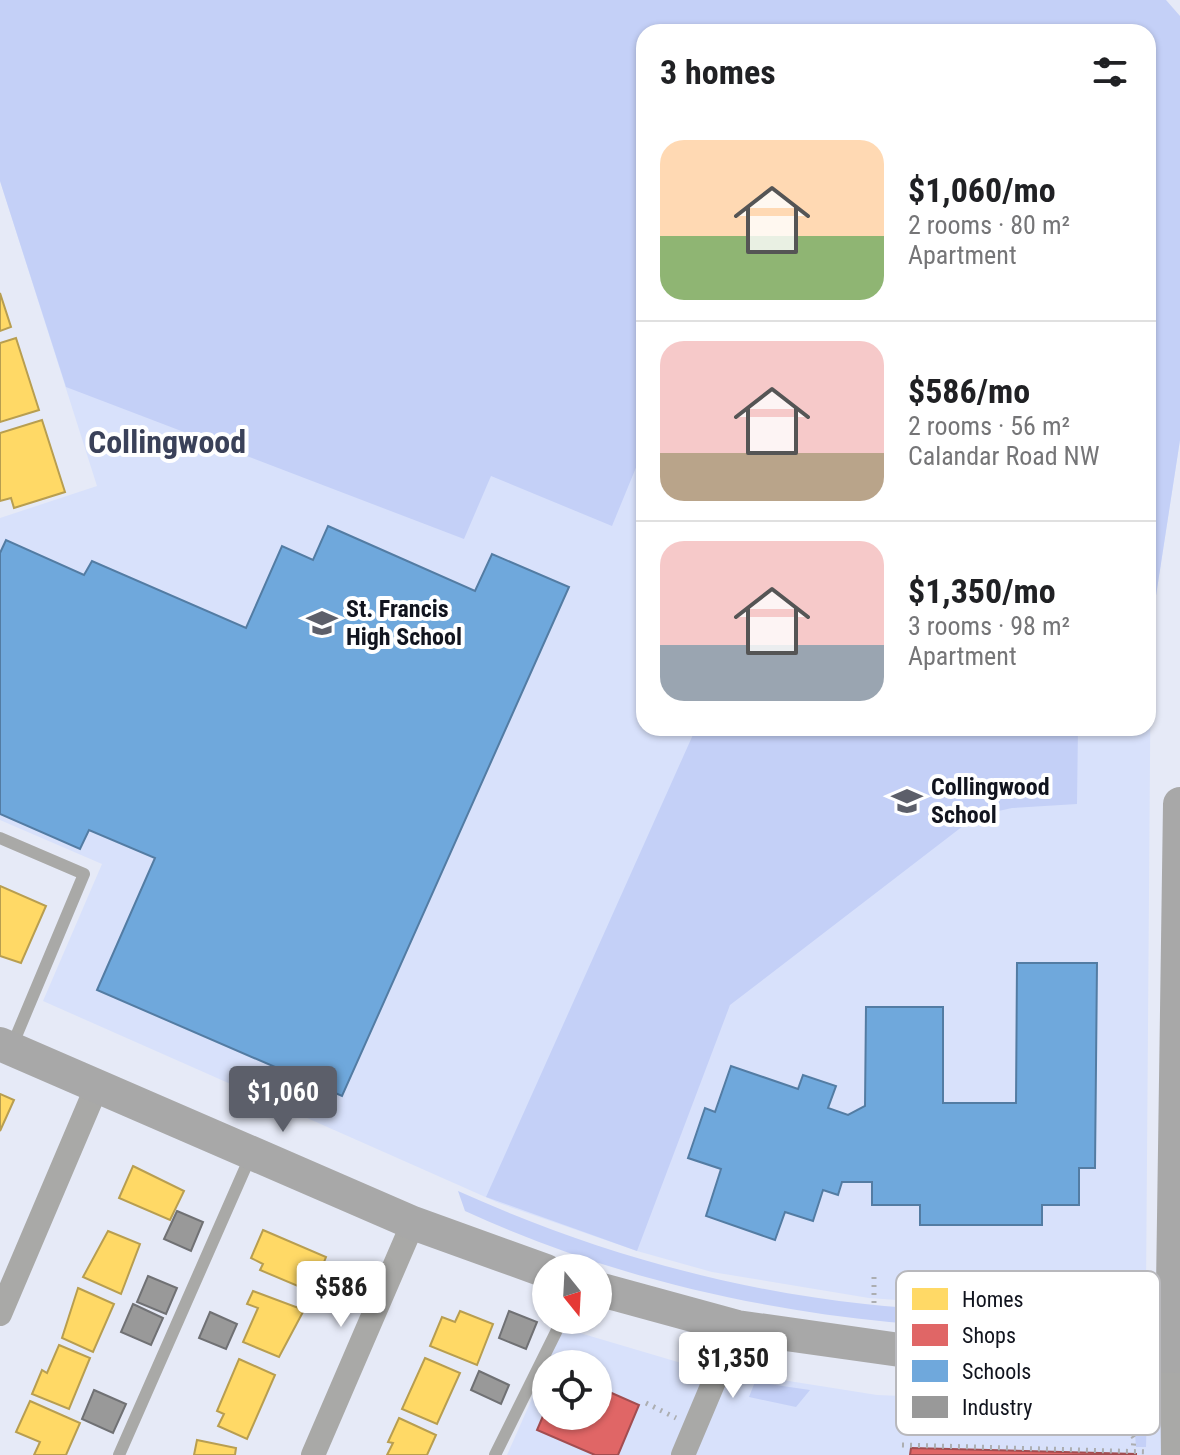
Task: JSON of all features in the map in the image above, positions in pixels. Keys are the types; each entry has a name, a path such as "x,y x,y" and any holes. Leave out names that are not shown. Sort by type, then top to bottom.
{"street":[{"path":"1161,1453 1176,1356 1180,804"},
{"path":"5,1046 413,1223 532,1266"},
{"path":"0,1314 97,1086"},
{"path":"313,1455 413,1223"},
{"path":"612,1293 737,1327 896,1349"},
{"path":"683,1455 737,1327"}],"lane":[{"path":"0,838 84,874 5,1046"},
{"path":"119,1455 252,1152"},
{"path":"495,1455 555,1334"}],"path":[{"path":"874,1276 874,1303"},
{"path":"646,1403 677,1418"},
{"path":"1132,1435 1133,1451"},
{"path":"902,1445 1161,1453"}],"shaded area":[{"name":"St. Francis High School","path":"0,0 703,0 659,24 636,24 636,736 1150,736 1146,1271 896,1271 896,1300 712,1272 637,1251 499,1203 43,1001 102,864 0,820 0,518 97,486 0,181"},
{"path":"0,0 1166,0 1180,16 1180,440 1156,596 1156,24 636,24 636,468 612,526 491,476 464,539 66,387 0,181"},
{"name":"St. Francis High School","path":"1156,259 1180,440 1156,596"},
{"path":"692,736 1078,736 1077,804 1012,808 976,816 730,1005 637,1251 486,1197"},
{"path":"458,1191 556,1231 657,1264 760,1288 896,1306 896,1323 750,1302 612,1267 612,1254 574,1254 465,1211"},
{"path":"560,1334 583,1334 688,1365 896,1396 896,1435 1160,1435 1160,1396 1180,1396 1180,1455 507,1455 532,1399 532,1430 612,1430 612,1350 553,1350"},
{"path":"755,1382 810,1390 796,1407 749,1397"},
{"path":"1135,1435 1146,1435 1146,1447 1136,1447"}],"building: Homes":[{"path":"0,293 11,327 0,331"},
{"path":"16,338 39,410 0,422 0,343"},
{"path":"42,420 65,492 14,508 11,498 0,501 0,433"},
{"path":"0,886 46,906 21,963 0,956"},
{"path":"0,1094 14,1100 0,1131"},
{"path":"133,1166 184,1191 170,1220 119,1198"},
{"path":"263,1230 326,1257 312,1292 260,1270 263,1264 251,1258"},
{"path":"108,1231 140,1244 121,1294 83,1277"},
{"path":"78,1288 114,1304 93,1352 62,1338"},
{"path":"253,1291 304,1310 279,1357 243,1342 258,1308 247,1304"},
{"path":"460,1311 493,1324 477,1365 430,1346 442,1317 455,1322"},
{"path":"59,1345 90,1358 69,1409 32,1394 42,1370 47,1373"},
{"path":"425,1358 460,1373 437,1424 402,1409"},
{"path":"239,1359 275,1375 247,1439 218,1426 224,1414 217,1411"},
{"path":"30,1401 80,1423 66,1455 34,1455 40,1442 16,1432"},
{"path":"399,1418 436,1435 427,1455 387,1455 393,1443 388,1442"},
{"path":"197,1440 236,1448 235,1455 194,1455"}],"building: Shops":[{"path":"612,1393 639,1405 618,1455 595,1455 537,1430 612,1430"},
{"path":"911,1448 1136,1454 1136,1455 910,1455"}],"building: Schools":[{"path":"328,526 475,591 492,554 569,587 342,1096 97,990 155,858 89,830 80,849 0,814 0,553 6,540 84,575 92,561 246,628 282,546 313,560"},
{"path":"1017,963 1097,963 1095,1168 1079,1168 1079,1205 1042,1205 1042,1225 920,1225 920,1205 872,1205 872,1182 842,1182 838,1195 823,1190 813,1221 785,1212 775,1240 706,1216 721,1169 688,1158 705,1108 715,1112 731,1066 798,1089 803,1075 836,1086 828,1108 848,1115 865,1106 866,1007 943,1007 943,1103 1016,1103"}],"building: Industry":[{"path":"177,1211 203,1222 191,1251 164,1239"},
{"path":"148,1276 177,1288 166,1314 137,1302"},
{"path":"133,1304 163,1318 151,1345 121,1332"},
{"path":"509,1311 532,1320 532,1334 526,1349 499,1338"},
{"path":"210,1312 237,1324 226,1349 199,1338"},
{"path":"479,1371 509,1385 501,1404 471,1390"},
{"path":"94,1390 126,1404 113,1433 82,1419"}],"place":[{"name":"St. Francis High School","path":"322,623"},
{"name":"Collingwood School","path":"907,801"}],"district":[{"name":"Collingwood","path":"167,442"}]}
